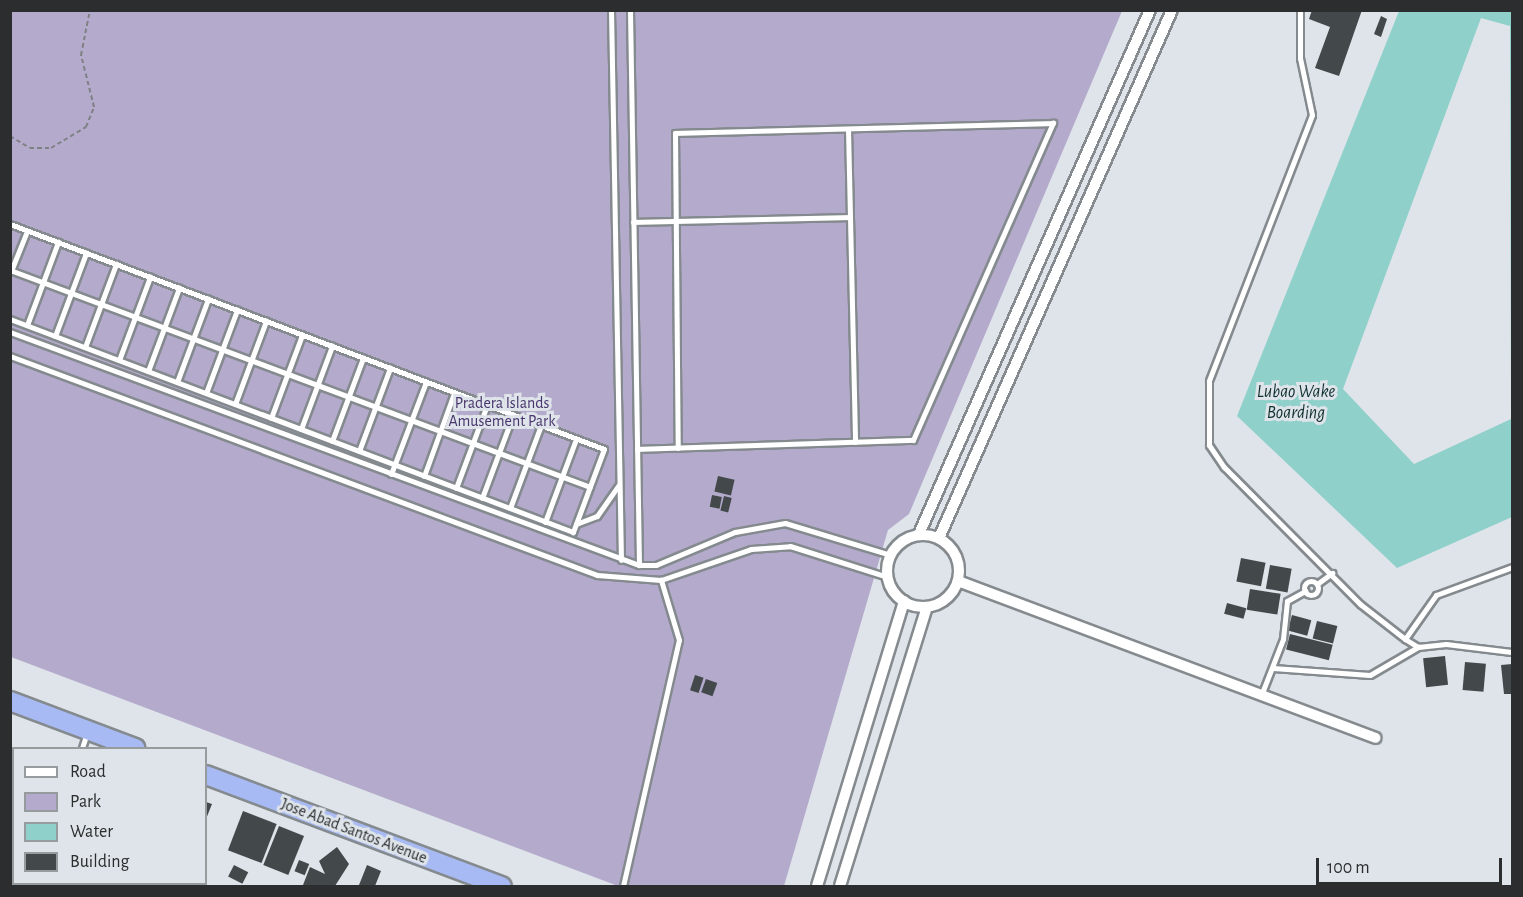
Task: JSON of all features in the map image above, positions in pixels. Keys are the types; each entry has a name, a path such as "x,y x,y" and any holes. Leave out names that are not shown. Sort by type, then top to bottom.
{"highway":[{"path":"10,701 132,747"},
{"name":"Jose Abad Santos Avenue","path":"207,775 502,886"}],"street":[{"path":"919,534 1150,10"},
{"path":"939,538 1172,10"},
{"path":"919,534 939,538 954,552 958,581 946,599 927,607 904,601 888,577 890,555 899,543 919,534"},
{"path":"958,581 1262,693 1375,738"},
{"path":"904,601 818,884 840,886 927,607"}],"lane":[{"path":"611,10 621,560"},
{"path":"630,10 639,564"},
{"path":"1300,10 1300,58 1312,115 1209,381 1205,421 1209,445 1224,467 1332,573 1405,639 1418,647"},
{"path":"637,449 678,448 913,440 1053,123 675,133 678,448"},
{"path":"848,129 855,442"},
{"path":"633,222 850,217"},
{"path":"10,224 604,449 573,532 10,319"},
{"path":"27,231 11,271 590,487"},
{"path":"27,326 58,242"},
{"path":"56,336 86,253"},
{"path":"85,347 116,264"},
{"path":"119,360 150,277"},
{"path":"148,371 178,288"},
{"path":"177,382 208,299"},
{"path":"206,393 237,310"},
{"path":"235,404 266,321"},
{"path":"10,333 621,560 656,565 712,539 785,523 890,555"},
{"path":"271,418 302,335"},
{"path":"301,429 332,346"},
{"path":"10,356 597,575 661,580 751,549 790,546 888,577"},
{"path":"332,441 363,358"},
{"path":"359,451 390,368"},
{"path":"391,474 426,382"},
{"path":"424,476 454,393"},
{"path":"456,488 487,405"},
{"path":"482,498 513,415"},
{"path":"510,508 541,425"},
{"path":"545,522 576,439"},
{"path":"576,524 597,516 620,484"},
{"path":"1405,639 1436,596 1512,567"},
{"path":"1262,693 1273,668 1287,601 1305,591 1315,594 1317,584 1332,573"},
{"path":"623,886 679,640 661,580"},
{"path":"1305,591 1307,582 1317,584"},
{"path":"1273,668 1370,675 1418,647 1446,644 1512,652"},
{"path":"82,747 88,731"}],"path":[{"path":"10,136 30,147 51,148 86,127 94,107 81,56 90,10"}],"green space":[{"name":"Pradera Islands Amusement Park","path":"10,11 1122,11 909,514 888,530 784,886 618,886 11,657"}],"water":[{"name":"Lubao Wake Boarding","path":"1399,11 1512,11 1512,517 1397,568 1237,416","holes":["1481,18 1510,26 1511,419 1414,464 1343,389"]}],"building":[{"path":"1312,10 1362,10 1339,76 1315,68 1330,27 1309,19"},
{"path":"1381,16 1387,19 1381,37 1374,34"},
{"path":"718,476 735,480 731,495 714,492"},
{"path":"712,495 722,497 720,509 710,507"},
{"path":"724,496 732,498 728,512 720,511"},
{"path":"1241,558 1266,563 1261,586 1236,582"},
{"path":"1270,565 1292,569 1287,592 1266,589"},
{"path":"1250,589 1281,594 1277,615 1247,610"},
{"path":"1227,603 1246,608 1243,619 1224,614"},
{"path":"1292,615 1311,620 1307,636 1288,630"},
{"path":"1317,621 1337,626 1333,644 1313,638"},
{"path":"1290,634 1333,645 1329,660 1286,650"},
{"path":"1445,656 1448,685 1426,687 1423,658"},
{"path":"1465,662 1486,664 1483,692 1463,690"},
{"path":"1512,664 1512,694 1504,694 1501,665"},
{"path":"695,675 704,678 699,693 690,690"},
{"path":"706,679 717,683 712,696 701,692"},
{"path":"207,802 212,804 207,816"},
{"path":"243,811 277,824 262,863 228,850"},
{"path":"279,826 304,836 288,875 263,865"},
{"path":"337,847 349,864 335,886 303,885 310,867 325,874 319,861"},
{"path":"299,860 309,864 305,875 295,871"},
{"path":"234,865 248,872 242,884 228,877"},
{"path":"367,865 381,871 375,886 359,885"}]}
